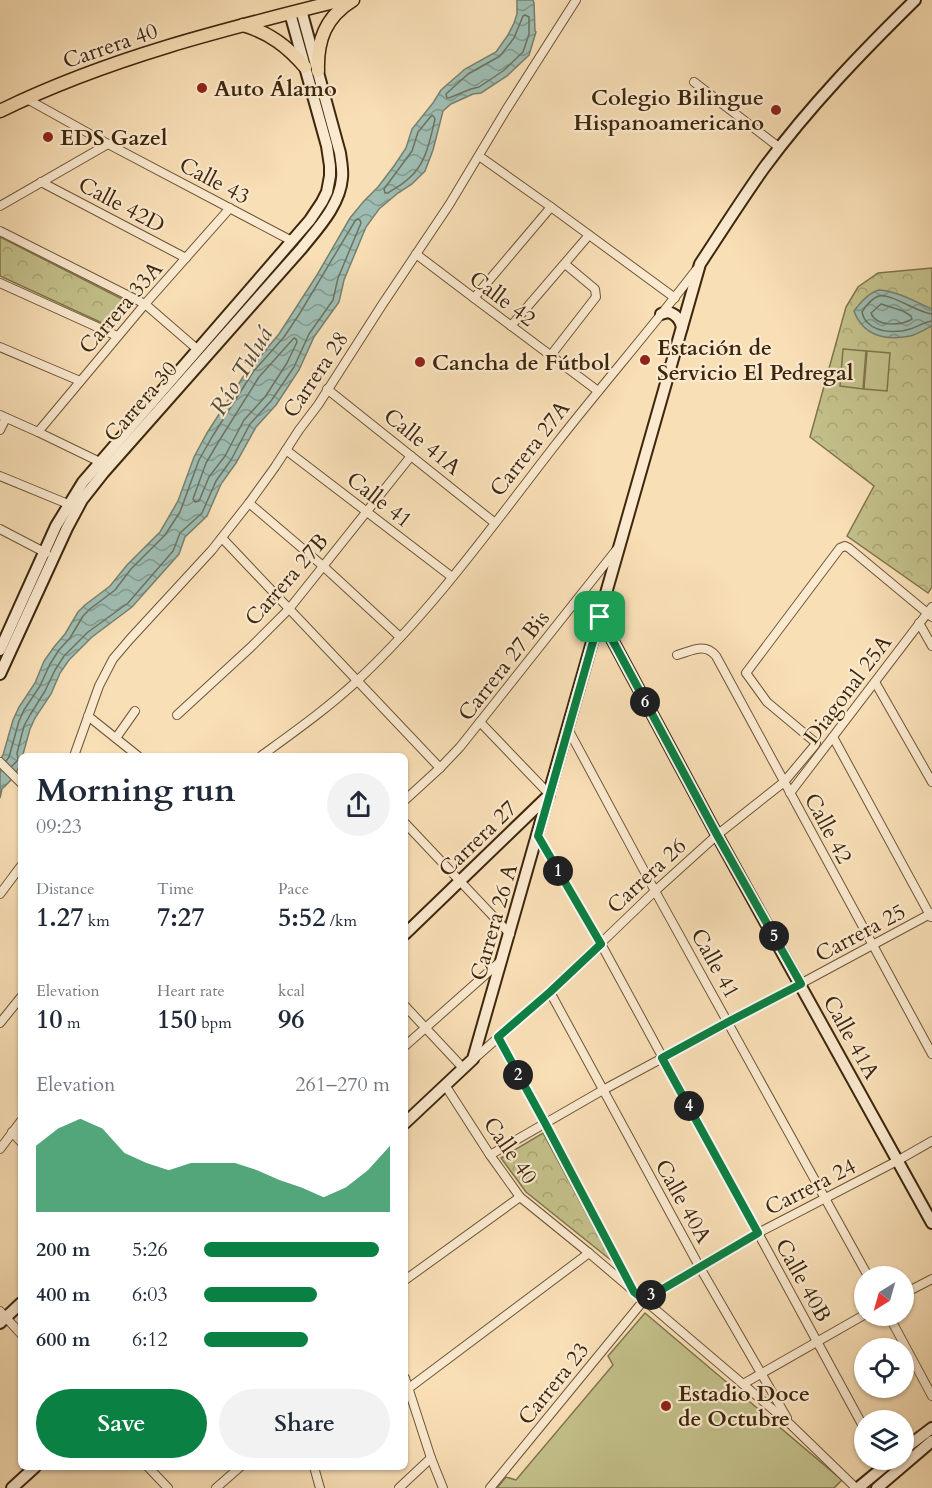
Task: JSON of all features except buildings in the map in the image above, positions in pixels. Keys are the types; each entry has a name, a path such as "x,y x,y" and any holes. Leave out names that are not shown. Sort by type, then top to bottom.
{"main road":[{"name":"Carrera 40","path":"0,111 88,73 134,57 242,25 342,0"},
{"path":"318,71 318,47 323,33 339,10 353,0"},
{"path":"242,25 280,42 305,67"}],"street":[{"name":"Carrera 28","path":"75,753 99,686 113,659 222,538 249,503 416,254 576,0"},
{"name":"Carrera 27A","path":"265,753 357,681 426,609 598,391 675,298 763,170 798,125 864,50 915,0"},
{"path":"295,12 305,67"},
{"path":"295,12 318,71"},
{"name":"Carrera 30","path":"205,346 313,235 330,212 327,146 305,67"},
{"name":"Carrera 30","path":"0,674 4,644 49,554 104,465 317,211 341,186 339,147 318,71"},
{"path":"694,82 780,148"},
{"name":"Calle 43","path":"27,99 292,241"},
{"path":"0,206 108,144"},
{"path":"478,156 675,298"},
{"name":"Calle 42D","path":"41,182 186,258"},
{"path":"474,298 551,207"},
{"name":"Carrera 33A","path":"38,432 117,336 230,208"},
{"path":"0,231 145,304 205,346"},
{"path":"511,326 590,235"},
{"name":"Calle 42","path":"416,254 598,391"},
{"path":"551,355 596,297 595,289 565,264"},
{"name":"Carrera 26 A","path":"474,1059 700,264"},
{"path":"0,283 117,336"},
{"path":"661,314 668,312 674,315 682,327"},
{"path":"0,347 80,381"},
{"name":"Calle 41A","path":"327,389 495,523"},
{"path":"0,429 3,416 104,465"},
{"name":"Calle 41","path":"286,450 452,578"},
{"name":"Carrera 27B","path":"177,715 289,609 411,456"},
{"name":"Carrera 30","path":"49,554 68,504 83,482 104,465"},
{"path":"0,476 68,504"},
{"path":"249,503 323,566 400,637"},
{"path":"0,529 49,554"},
{"path":"222,538 440,768"},
{"name":"Carrera 27 Bis","path":"408,797 460,747 620,545"},
{"name":"Carrera 26","path":"408,1120 463,1068 550,992 717,835 784,782 815,746 816,743 766,702 746,673 840,548 845,546 849,548 931,613"},
{"name":"Diagonal 25A","path":"790,793 920,623 931,613"},
{"name":"Calle 41A","path":"600,617 717,835 932,1223"},
{"path":"920,623 932,646"},
{"name":"Calle 42","path":"677,655 703,647 713,652 932,1054"},
{"path":"875,682 928,768 932,782"},
{"path":"116,738 135,711"},
{"path":"88,716 134,753"},
{"path":"480,722 550,795"},
{"name":"Calle 41","path":"568,729 862,1266"},
{"path":"833,737 931,915"},
{"path":"0,762 18,780"},
{"name":"Carrera 27","path":"408,931 550,795"},
{"path":"408,826 510,934"},
{"name":"Calle 40B","path":"538,836 601,944 854,1410"},
{"path":"0,894 18,870"},
{"name":"Carrera 25","path":"490,1155 603,1090 931,915"},
{"path":"408,1043 503,958"},
{"name":"Calle 40A","path":"550,992 699,1266 791,1425"},
{"path":"0,1023 18,1001"},
{"path":"408,1009 463,1068"},
{"path":"498,1037 634,1292"},
{"name":"Calle 40","path":"445,1085 520,1197 791,1425 857,1488"},
{"path":"0,1149 18,1124"},
{"path":"12,1132 18,1139"},
{"name":"Carrera 24","path":"644,1300 758,1233 932,1141"},
{"path":"408,1278 520,1197"},
{"path":"443,1488 409,1388 589,1253"},
{"path":"607,1269 617,1259"},
{"path":"914,1288 932,1279"},
{"name":"Carrera 23","path":"490,1488 644,1300"},
{"path":"18,1305 2,1317 18,1331"},
{"path":"743,1384 854,1321"},
{"path":"894,1326 932,1396"},
{"path":"914,1442 932,1428"},
{"path":"877,1488 932,1441"},
{"path":"399,1488 431,1458"},
{"path":"12,1488 31,1470"},
{"path":"151,1470 168,1488"},
{"path":"216,1488 237,1470"},
{"path":"315,1470 320,1488"},
{"path":"857,1488 877,1470"}],"green space":[{"path":"0,237 132,304 113,328 0,276"},
{"path":"932,268 932,587 928,593 847,536 874,486 810,437 846,307 858,287 878,273"},
{"path":"843,349 866,351 863,389 840,386"},
{"path":"867,351 890,353 887,391 864,389"},
{"path":"543,1133 612,1261 526,1192 501,1158"},
{"name":"Estadio Doce de Octubre","path":"645,1313 842,1480 834,1488 497,1488 506,1477 516,1480 613,1365 608,1356"}],"water":[{"name":"Río Tuluá","path":"517,0 533,0 536,32 529,55 507,76 481,93 473,94 451,104 443,111 425,171 379,209 366,227 344,280 339,302 314,337 299,370 276,405 256,427 221,484 207,516 185,537 179,554 132,607 92,637 69,660 35,718 23,753 18,753 18,769 13,778 2,789 0,798 0,760 13,720 35,683 44,661 65,634 78,612 110,586 160,532 178,501 194,457 207,433 243,377 279,334 350,218 394,166 406,148 412,129 441,90 465,69 496,52 508,35 517,14"},
{"path":"879,290 899,295 932,309 932,326 913,335 892,338 869,331 854,311 869,295"}],"place":[{"name":"Auto Álamo","path":"202,88"},
{"name":"Colegio Bilingue Hispanoamericano","path":"776,110"},
{"name":"EDS Gazel","path":"48,137"},
{"name":"Estación de Servicio El Pedregal","path":"645,360"},
{"name":"Cancha de Fútbol","path":"420,362"},
{"name":"Estadio Doce de Octubre","path":"666,1406"}],"route":[{"path":"600,617 717,835 801,984 662,1058 758,1233 644,1300 634,1292 498,1037 601,944 538,836 600,617"}]}
